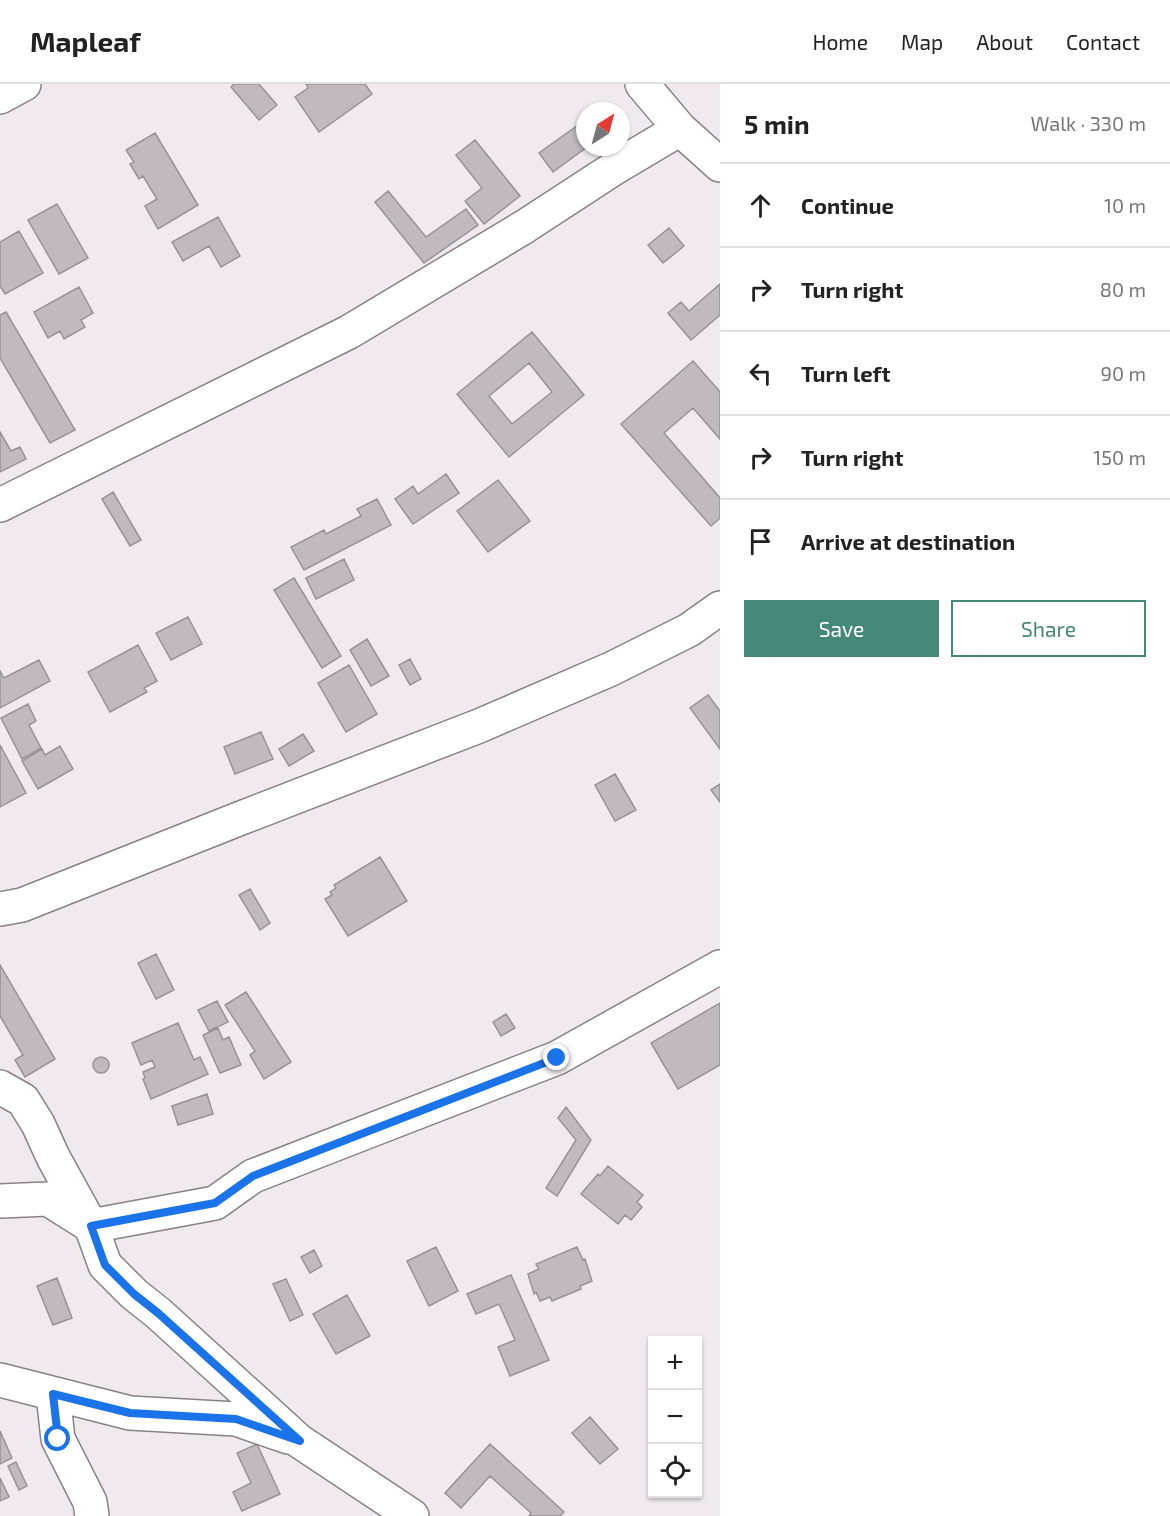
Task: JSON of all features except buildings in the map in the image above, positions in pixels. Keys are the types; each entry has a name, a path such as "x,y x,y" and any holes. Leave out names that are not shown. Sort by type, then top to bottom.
{"street":[{"path":"0,97 24,84"},
{"path":"642,84 680,129 720,165"},
{"path":"0,505 349,332 524,227 616,167 680,129"},
{"path":"0,909 22,905 479,726 611,669 688,630 720,608"},
{"path":"0,1201 48,1199 91,1226 215,1203 253,1176 557,1058 720,967"},
{"path":"0,1087 23,1100 38,1124 53,1157 91,1226 105,1265 134,1294 300,1441 412,1516"},
{"path":"0,1380 130,1413 236,1419 300,1441"},
{"path":"53,1394 58,1439 90,1502 92,1516"}],"route":[{"path":"58,1439 53,1394 130,1413 236,1419 300,1441 134,1294 105,1265 91,1226 215,1203 253,1176 557,1058"}]}
